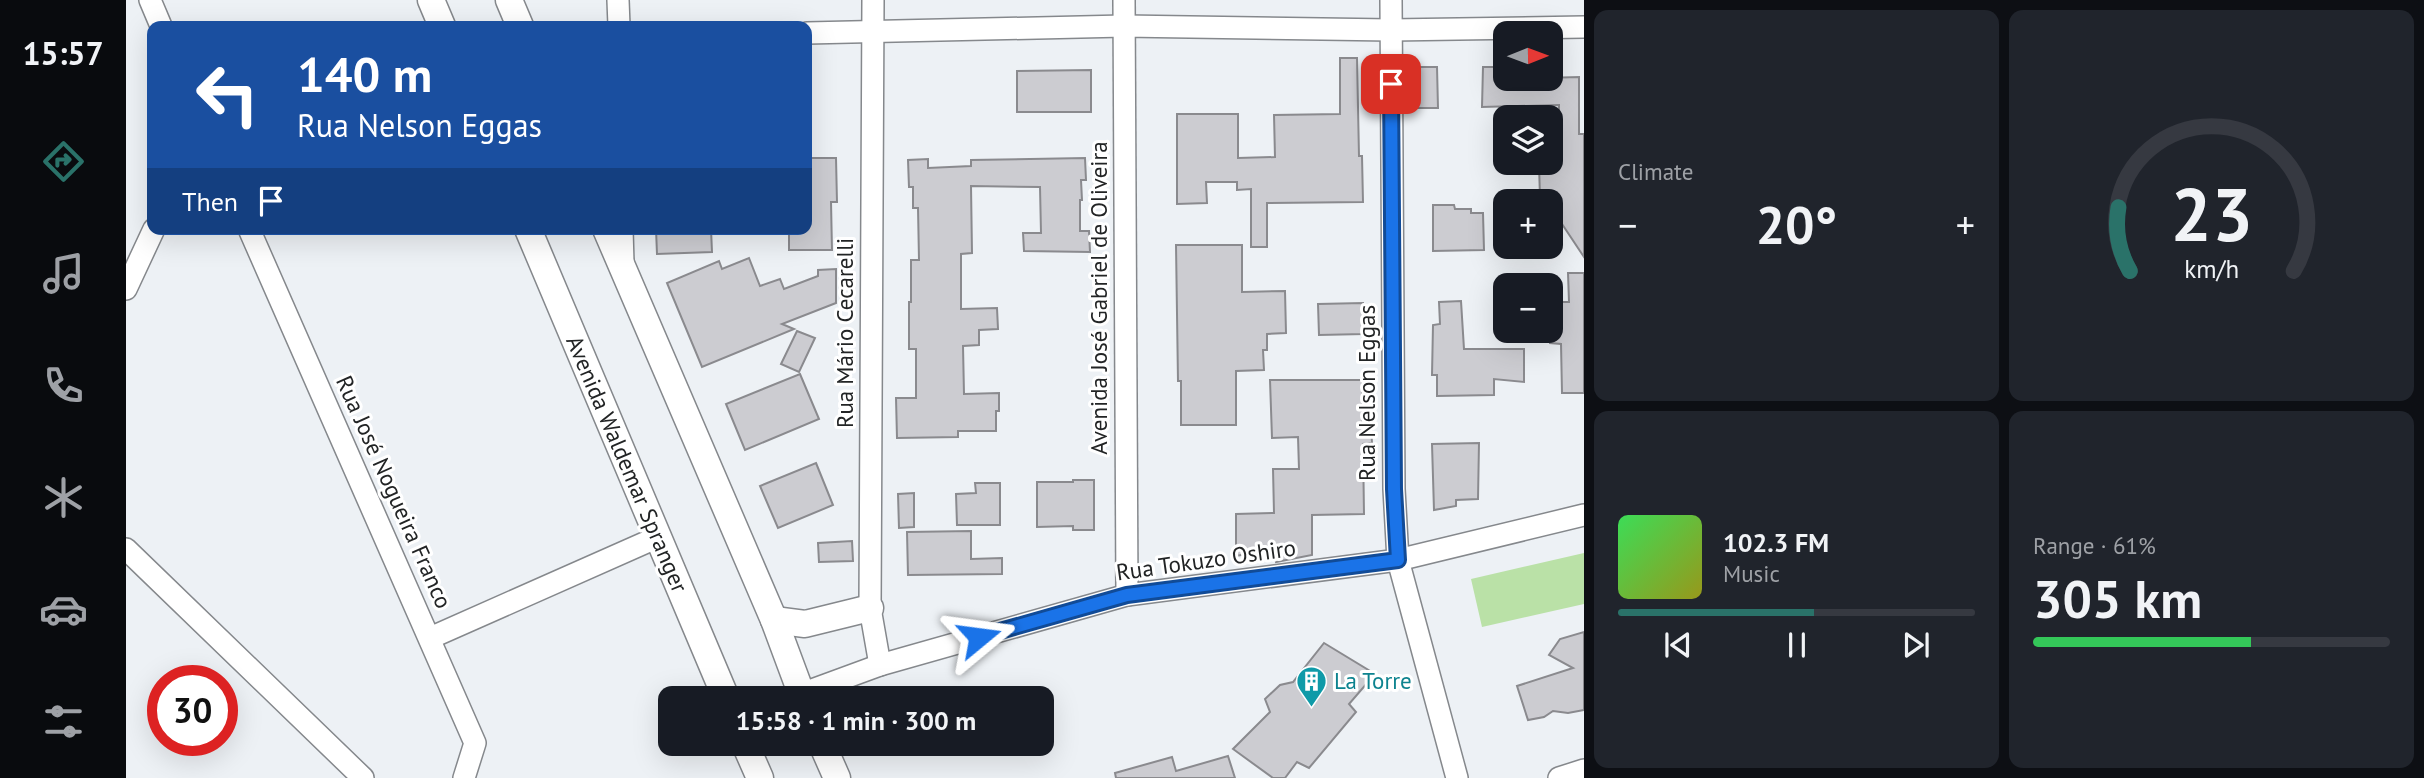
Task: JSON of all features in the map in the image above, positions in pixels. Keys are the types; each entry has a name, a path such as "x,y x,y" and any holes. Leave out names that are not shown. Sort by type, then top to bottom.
{"main road":[{"path":"431,0 440,21"},
{"path":"509,0 518,21"},
{"name":"Avenida Waldemar Spranger","path":"531,235 721,686"},
{"path":"608,235 774,620 798,686"},
{"path":"774,620 805,624 870,608"},
{"path":"750,756 760,778"},
{"path":"827,756 837,778"}],"street":[{"path":"149,0 159,21"},
{"path":"618,0 618,21"},
{"name":"Rua Mário Cecarelli","path":"873,0 870,608 880,665"},
{"name":"Avenida José Gabriel de Oliveira","path":"1124,0 1127,595"},
{"name":"Rua Nelson Eggas","path":"1391,0 1394,489 1398,560 1457,778"},
{"path":"812,33 1124,26 1391,30 1584,27"},
{"path":"126,289 151,235"},
{"name":"Rua José Nogueira Franco","path":"252,235 475,743 464,778"},
{"path":"622,235 623,272"},
{"name":"Rua Tokuzo Oshiro","path":"827,686 880,665 1127,595 1398,560 1584,515"},
{"path":"430,638 658,537"},
{"path":"126,549 363,778"},
{"path":"1559,778 1584,770"}],"green space":[{"path":"1584,553 1584,604 1482,627 1471,579"}],"building":[{"path":"1340,58 1357,58 1363,202 1267,203 1267,247 1251,247 1251,189 1237,190 1237,182 1206,182 1207,203 1177,204 1177,114 1238,114 1238,158 1275,157 1274,115 1340,114"},
{"path":"1418,67 1437,67 1438,108 1418,108"},
{"path":"1483,67 1493,67 1493,91 1563,91 1563,77 1579,77 1579,134 1584,134 1584,257 1563,226 1563,189 1540,189 1539,175 1563,175 1563,105 1482,107"},
{"path":"1091,70 1091,112 1017,112 1017,71"},
{"path":"812,158 836,158 837,202 831,202 832,250 789,250 789,235 812,235"},
{"path":"1085,158 1086,180 1081,180 1080,231 1089,231 1090,252 1024,251 1023,233 1041,233 1040,187 971,186 972,253 961,254 961,309 997,308 998,329 979,330 979,345 963,346 964,394 999,393 996,431 958,431 958,437 897,438 896,398 916,398 916,349 909,349 909,302 911,260 919,260 918,208 913,208 913,187 909,187 908,160 928,159 928,168 971,166 971,160"},
{"path":"1433,205 1454,205 1455,209 1471,209 1471,213 1483,213 1484,250 1433,251"},
{"path":"656,235 711,235 712,252 657,254"},
{"path":"1176,245 1242,245 1242,292 1285,291 1286,333 1267,334 1267,350 1263,350 1264,370 1236,371 1236,425 1181,425"},
{"path":"749,258 760,286 780,279 784,289 818,276 818,270 836,269 836,303 782,324 794,329 702,367 667,283 719,261 722,269"},
{"path":"1568,273 1584,273 1584,393 1562,393 1561,344 1550,343 1563,343 1563,302 1569,302"},
{"path":"1461,301 1464,349 1524,349 1524,382 1494,379 1494,395 1437,396 1437,375 1432,375 1433,325 1440,324 1439,302"},
{"path":"1363,303 1364,334 1319,335 1318,304"},
{"path":"797,331 815,338 799,372 781,364"},
{"path":"800,374 819,419 745,450 726,404"},
{"path":"1270,380 1362,380 1362,424 1371,424 1372,443 1363,444 1364,514 1312,515 1312,555 1276,562 1273,549 1236,556 1236,514 1274,513 1273,469 1299,469 1298,437 1272,438"},
{"path":"1479,443 1478,499 1456,500 1456,506 1434,510 1432,444"},
{"path":"816,463 833,505 778,528 760,486"},
{"path":"1094,480 1094,530 1073,530 1073,526 1037,527 1037,482"},
{"path":"975,483 1000,483 1000,525 957,525 956,494 976,493"},
{"path":"914,493 914,527 899,528 898,494"},
{"path":"971,531 971,559 1002,558 1002,574 908,575 907,532"},
{"path":"852,541 853,561 819,562 818,543"},
{"path":"1584,632 1584,710 1568,713 1553,711 1544,717 1528,720 1517,686 1573,668 1549,655 1560,639"},
{"name":"La Torre","path":"1324,643 1375,674 1349,704 1356,712 1309,768 1297,762 1285,778 1273,778 1233,749 1270,712 1265,699 1280,685 1293,682"},
{"path":"1228,756 1235,778 1116,778 1115,773 1172,757 1176,771"}],"place":[{"name":"La Torre","path":"1311,708"}],"route":[{"path":"979,637 1127,595 1398,560 1394,489 1391,84"}]}
